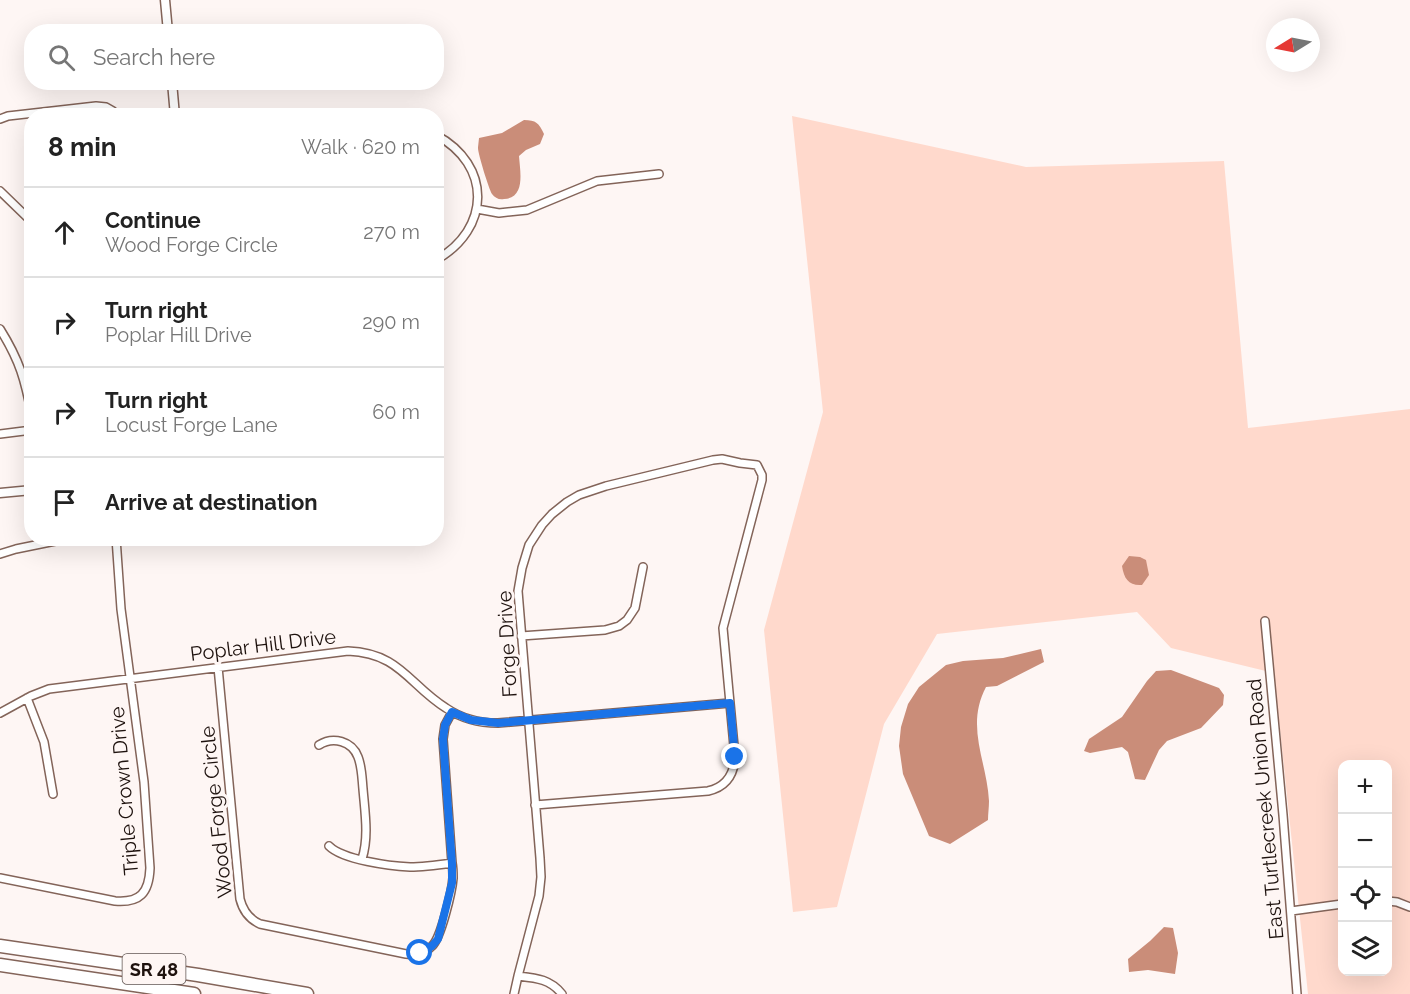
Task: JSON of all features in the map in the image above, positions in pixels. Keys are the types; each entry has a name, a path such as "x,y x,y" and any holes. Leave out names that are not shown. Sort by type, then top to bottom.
{"highway":[{"name":"SR 48","path":"0,946 198,975 307,994"},
{"name":"SR 48","path":"0,965 194,994"}],"street":[{"path":"165,0 167,24"},
{"path":"173,90 174,108"},
{"path":"78,108 96,106 108,108"},
{"path":"0,119 24,114"},
{"path":"444,139 450,142 467,160 478,191 477,209 472,225 453,250 444,255"},
{"path":"477,209 499,213 527,210 597,181 659,174"},
{"path":"0,191 24,214"},
{"path":"0,329 12,348 24,378"},
{"path":"0,434 24,431"},
{"name":"Forge Drive","path":"514,994 541,887 518,591 525,554 542,525 563,505 592,490 713,459 757,465 762,480 723,628 730,703"},
{"path":"0,493 24,491"},
{"path":"0,554 31,546"},
{"name":"Triple Crown Drive","path":"0,878 124,902 138,898 145,891 149,882 144,782 118,576 116,546"},
{"path":"521,636 605,630 619,626 627,620 634,608 643,567"},
{"name":"East Turtlecreek Union Road","path":"1265,621 1297,994"},
{"name":"Poplar Hill Drive","path":"0,713 49,689 339,651 368,654 390,662 452,712 480,722 528,721 730,703"},
{"name":"Wood Forge Circle","path":"218,667 240,899 245,912 252,920 260,924 406,954 420,953 432,946 440,934 452,883 443,739 445,725 452,712"},
{"path":"27,698 44,742 54,794"},
{"path":"535,805 717,788 729,779 735,767 730,703"},
{"path":"319,745 327,741 345,742 352,747 359,759 366,840 362,860"},
{"path":"329,846 341,854 397,866 452,864"},
{"path":"1392,901 1410,907"},
{"path":"1291,911 1338,905"},
{"path":"518,976 544,980 562,994"}],"shaded area":[{"path":"792,116 1026,167 1224,161 1248,428 1410,409 1410,994 1308,994 1274,673 1171,648 1137,612 937,634 884,724 837,907 793,912 764,630 823,412"},
{"path":"524,120 537,123 544,134 540,144 519,156 520,183 516,194 502,199 496,198 486,179 478,151 479,138 502,133"},
{"path":"1129,556 1146,560 1149,575 1142,585 1130,583 1124,575 1122,566"},
{"path":"1041,649 1044,662 997,686 986,687 980,702 977,730 989,801 988,820 950,844 929,836 903,774 899,746 901,727 908,704 919,687 946,665 963,661 1003,658"},
{"path":"1171,670 1219,688 1224,695 1223,705 1201,728 1167,741 1159,750 1145,780 1135,779 1128,752 1122,747 1090,753 1084,751 1089,739 1122,717 1156,671"},
{"path":"1164,927 1173,928 1178,953 1175,974 1148,970 1129,972 1128,959"}],"route":[{"path":"420,953 436,943 438,939 453,878 443,739 445,725 452,712 471,720 498,723 730,703 735,757"}]}
